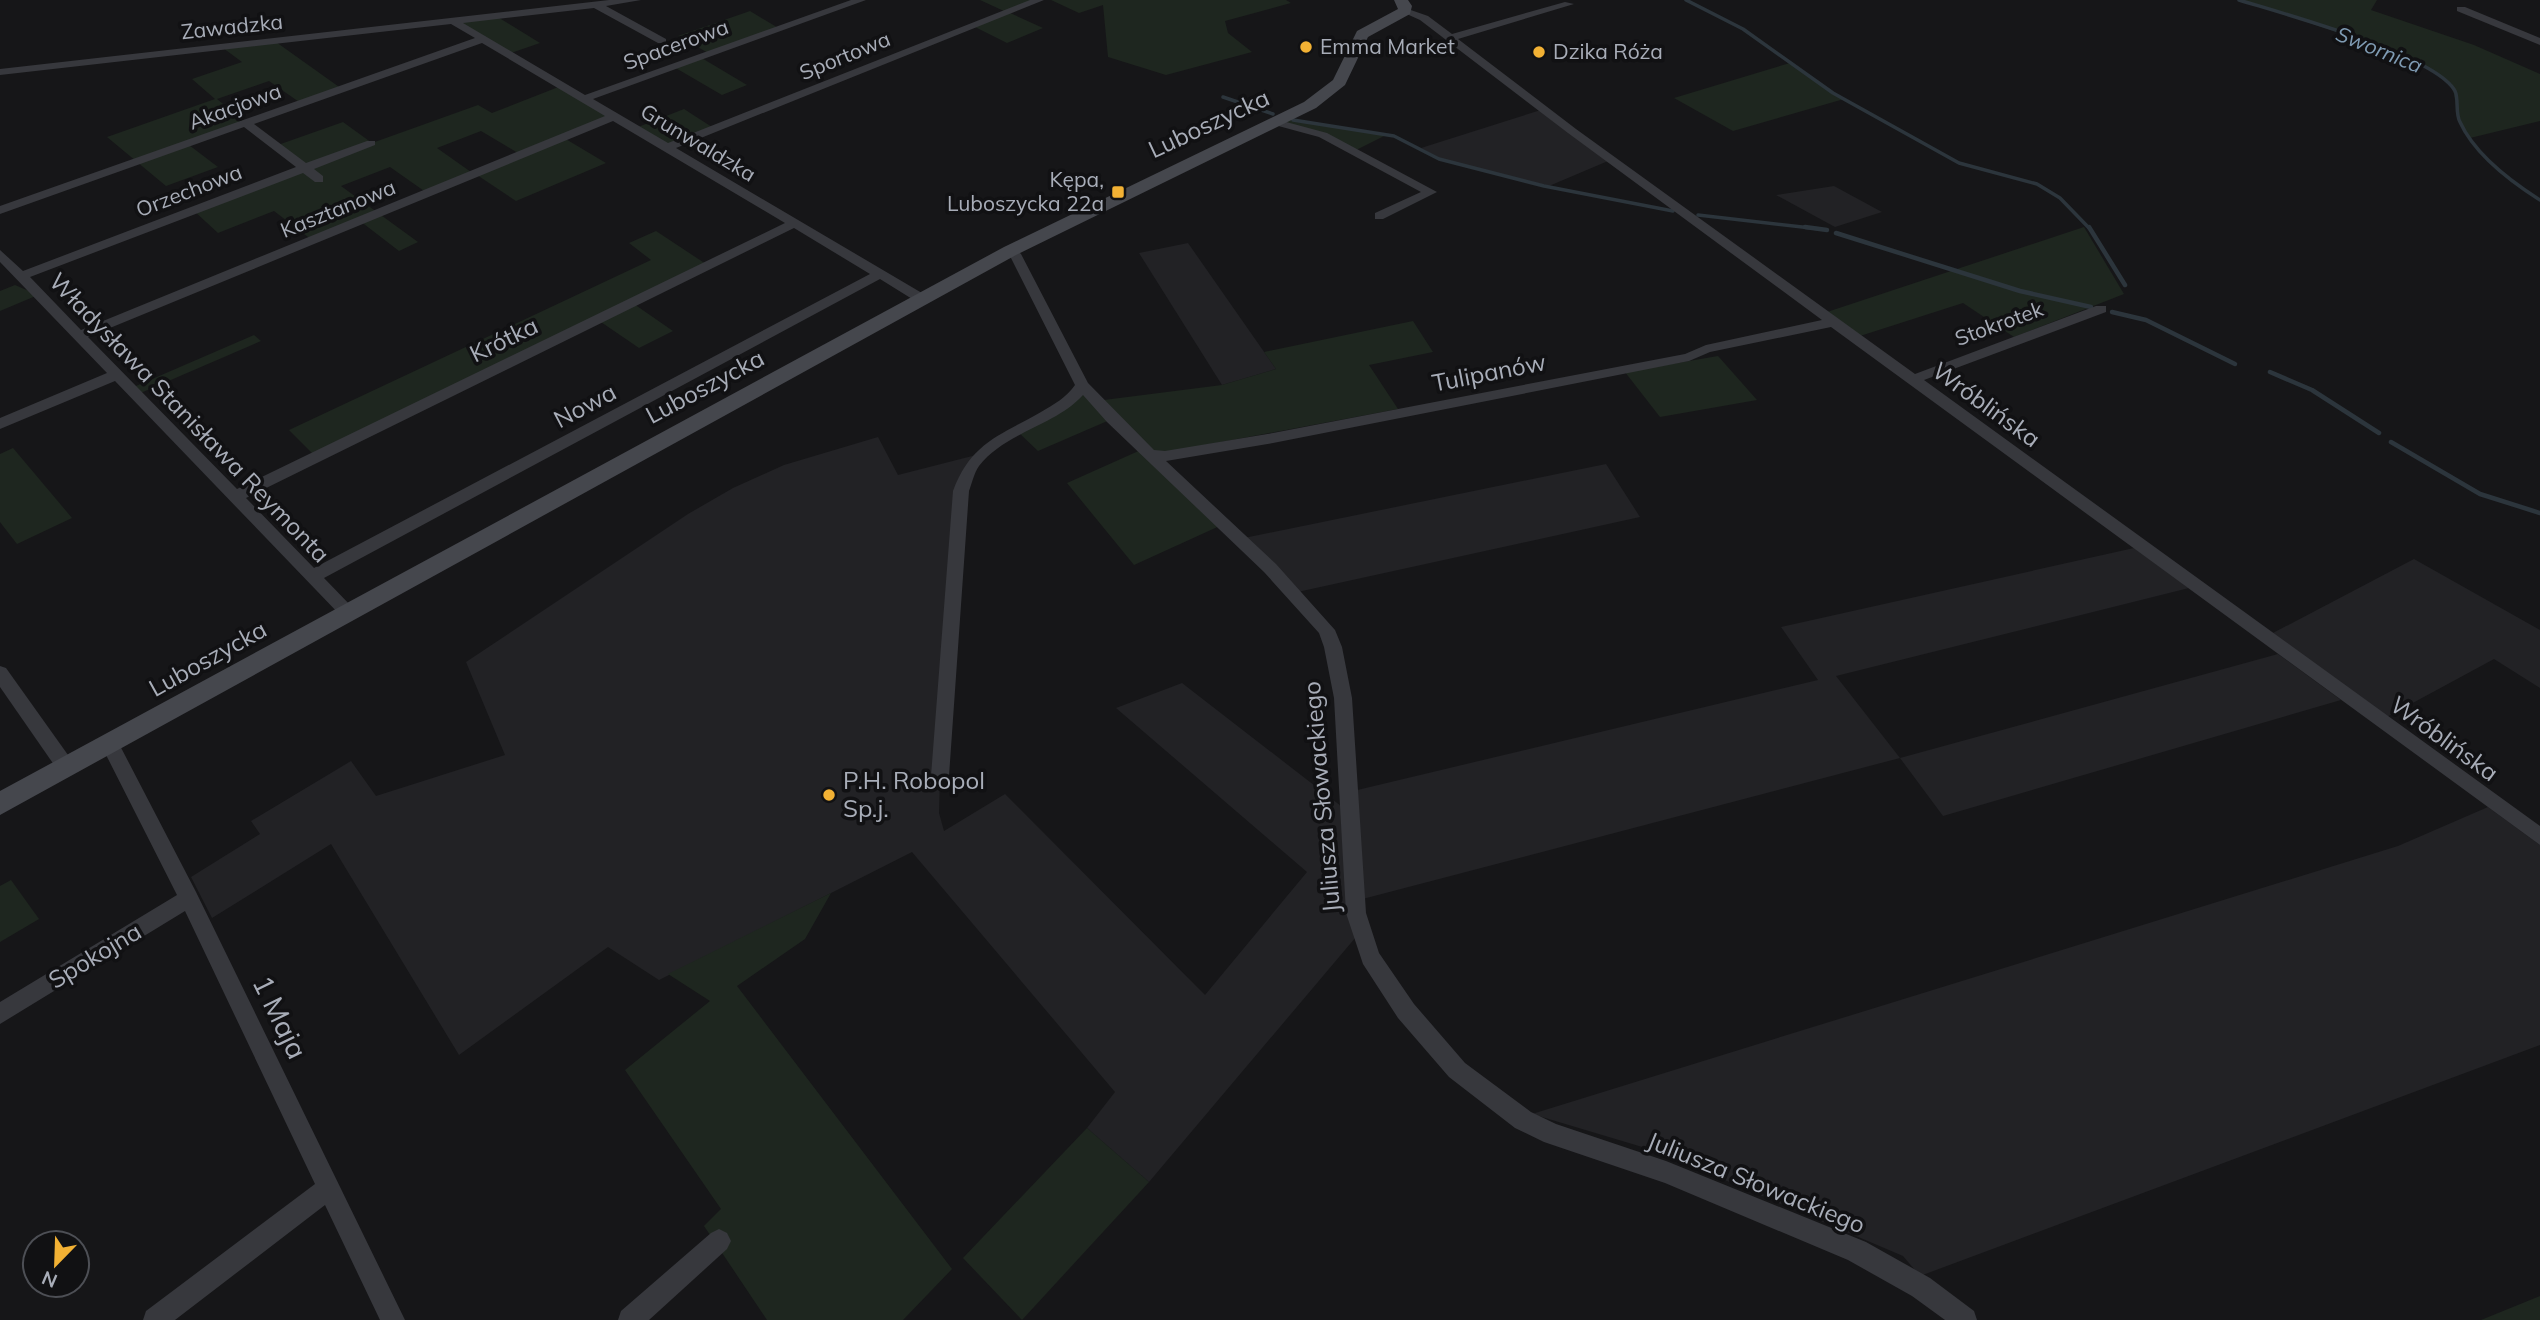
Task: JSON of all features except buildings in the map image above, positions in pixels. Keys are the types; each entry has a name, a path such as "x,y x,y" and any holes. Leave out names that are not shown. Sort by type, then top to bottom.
{"street":[{"name":"Zawadzka","path":"0,72 636,0"},
{"name":"Spacerowa","path":"583,99 861,0"},
{"name":"Sportowa","path":"666,149 1039,0"},
{"path":"1450,38 1569,4"},
{"path":"596,5 662,41"},
{"name":"Wróblińska","path":"1403,6 1423,18 1572,131 2540,837"},
{"name":"Luboszycka","path":"0,804 1010,251 1317,101 1335,88 1362,34 1403,6"},
{"path":"2461,9 2540,42"},
{"name":"Grunwaldzka","path":"453,21 922,299"},
{"name":"Akacjowa","path":"0,210 483,39"},
{"name":"Kasztanowa","path":"78,336 613,117"},
{"path":"1275,122 1323,135 1431,192 1378,216"},
{"path":"246,123 319,179"},
{"name":"Orzechowa","path":"22,276 371,143"},
{"name":"Krótka","path":"235,496 793,224"},
{"name":"Juliusza Słowackiego","path":"1010,251 1015,254 1082,385 1112,419 1270,568 1326,630 1333,647 1343,698 1356,913 1370,957 1406,1011 1457,1070 1522,1120 1552,1134 1666,1172 1857,1251 1921,1287 1965,1320"},
{"name":"Władysława Stanisława Reymonta","path":"0,254 347,612"},
{"name":"Nowa","path":"311,576 880,275"},
{"name":"Stokrotek","path":"1912,380 2101,309"},
{"name":"Tulipanów","path":"1151,455 1165,456 1273,439 1689,357 1706,349 1834,322"},
{"path":"0,424 116,375"},
{"path":"940,776 958,514 964,484 971,467 984,453 1071,400 1082,385"},
{"path":"0,673 66,766"},
{"name":"1 Maja","path":"109,743 189,898 393,1320"},
{"name":"Spokojna","path":"0,1014 189,898"},
{"path":"155,1320 328,1188"},
{"path":"630,1320 719,1241"}],"shaded area":[{"path":"980,0 1039,0 1008,12 1043,28 1007,43 973,26 1006,12"},
{"path":"1051,0 1286,0 1291,3 1225,21 1228,33 1252,52 1166,75 1108,57 1103,5 1079,13"},
{"path":"2239,0 2377,0 2371,10 2474,45 2540,74 2540,121 2470,138 2459,122 2452,84 2424,65 2398,52"},
{"path":"750,11 780,29 710,54 678,36"},
{"path":"496,16 540,43 508,54 453,21"},
{"path":"276,42 342,89 302,104 269,81 217,99 246,123 189,145 218,167 166,186 107,137 215,99 192,79 242,62 223,48"},
{"path":"700,57 747,85 722,95 674,67"},
{"path":"1790,63 1844,99 1733,131 1674,98"},
{"path":"561,86 613,117 564,138 606,163 516,201 477,175 518,153 481,131 437,148 471,172 427,193 390,167 341,186 418,242 399,251 360,221 312,240 274,211 218,233 193,210 302,169 275,146 343,122 372,143 478,105 492,113"},
{"path":"684,109 715,129 666,148 633,129"},
{"path":"1544,109 1608,161 1549,186 1441,159 1421,148"},
{"path":"1285,117 1386,135 1354,151 1323,135 1275,122"},
{"path":"1834,186 1882,212 1835,227 1776,195"},
{"path":"2084,227 2124,294 2014,337 1963,303 1860,336 1827,312"},
{"path":"656,231 709,266 634,304 673,331 639,348 598,320 316,457 289,430 651,260 629,243"},
{"path":"1188,243 1276,369 1222,385 1139,253"},
{"path":"15,285 38,295 0,311 0,291"},
{"path":"1413,321 1433,352 1369,365 1398,409 1152,455 1224,524 1134,565 1067,483 1143,449 1112,419 1038,451 1017,431 1080,391 1096,401 1222,385 1276,369 1264,352"},
{"path":"254,335 261,341 136,395 129,389"},
{"path":"1718,356 1757,400 1660,417 1625,372"},
{"path":"878,437 898,475 984,453 971,467 940,776 939,813 944,831 1005,794 1205,995 1307,872 1116,708 1182,683 1350,813 1349,792 1818,680 1781,627 2134,548 2189,588 1836,676 1900,758 1355,901 1361,931 1149,1182 1087,1128 1115,1092 912,852 659,980 608,947 459,1055 331,844 212,918 191,877 260,834 251,821 351,761 376,796 505,755 466,662 688,514 733,488 784,465"},
{"path":"13,448 72,518 17,544 0,522 0,454"},
{"path":"1606,464 1640,517 1293,593 1239,539"},
{"path":"2414,559 2540,630 2540,688 2494,659 2385,718 2271,634"},
{"path":"2278,654 2341,700 1943,816 1900,758"},
{"path":"2488,807 2540,845 2540,1045 1920,1276 1903,1256 1659,1152 1532,1114 2398,846"},
{"path":"11,880 39,919 0,942 0,886"},
{"path":"831,893 805,939 737,986 952,1269 903,1320 767,1320 704,1226 721,1209 625,1070 710,1001 668,974"},
{"path":"1087,1128 1149,1182 1022,1320 963,1258"},
{"path":"2540,1296 2540,1320 2481,1320"}],"waterway":[{"path":"1686,0 1743,29 1833,93 1959,163 2037,184 2060,198 2090,229"},
{"name":"Swornica","path":"2239,0 2356,37 2419,63 2442,77 2455,91 2459,118 2475,145 2505,176 2540,200"},
{"path":"1223,97 1273,114"},
{"path":"1293,120 1394,136 1439,159 1544,186 1673,211"},
{"path":"1698,215 1818,229"},
{"path":"1805,227 1818,229"},
{"path":"2089,227 2125,285"},
{"path":"1818,229 1827,230"},
{"path":"1836,233 2020,291 2091,307"},
{"path":"2112,312 2146,320 2235,364"},
{"path":"2270,372 2312,390 2379,433"},
{"path":"2391,442 2480,494 2540,513"}],"place":[{"name":"Emma Market","path":"1306,47"},
{"name":"Dzika Róża","path":"1539,52"},
{"name":"Kępa, Luboszycka 22a","path":"1118,192"},
{"name":"P.H. Robopol Sp.j.","path":"829,795"}]}
